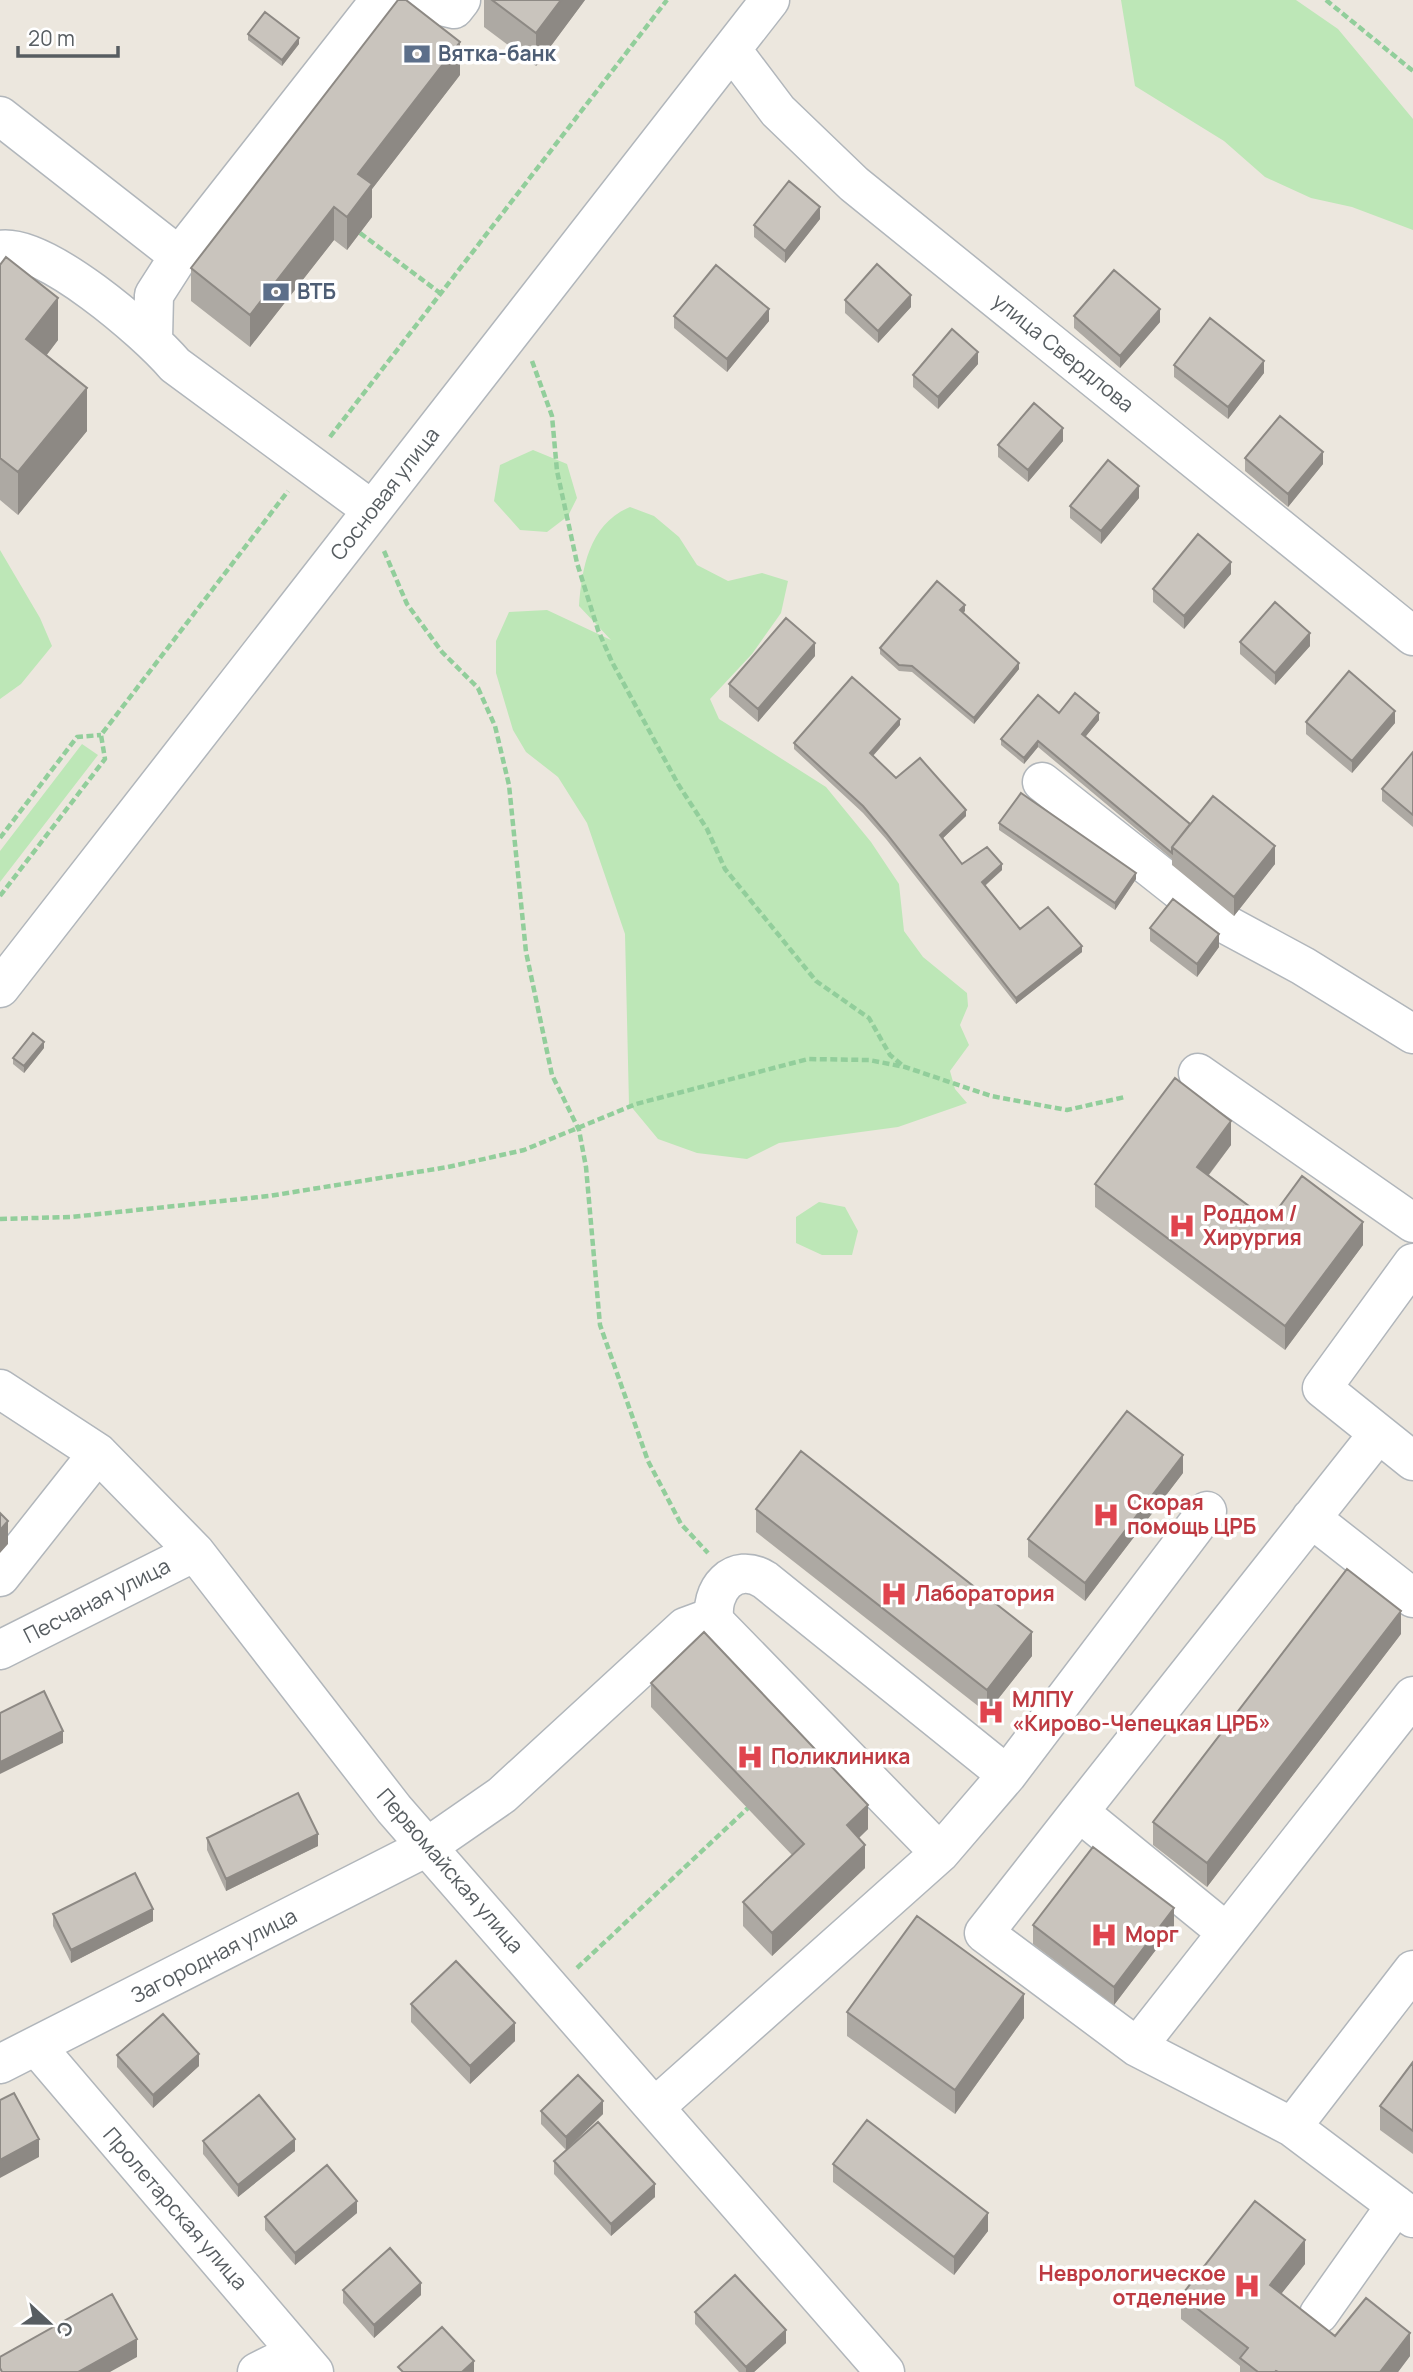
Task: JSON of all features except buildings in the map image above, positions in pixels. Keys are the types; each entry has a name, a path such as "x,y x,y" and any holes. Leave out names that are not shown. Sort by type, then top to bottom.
{"street":[{"path":"153,339 155,295 179,256 380,0"},
{"path":"415,0 454,9 461,0"},
{"name":"Сосновая улица","path":"0,988 771,0"},
{"name":"улица Свердлова","path":"732,50 778,111 854,184 1413,636"},
{"path":"0,117 179,256"},
{"path":"0,250 9,248 34,254 153,339 175,365 372,510"},
{"path":"1042,782 1214,918 1303,966 1413,1034"},
{"path":"1198,1073 1413,1223"},
{"path":"1413,1263 1322,1388 1413,1461"},
{"name":"Первомайская улица","path":"0,1389 98,1453 195,1552 394,1809 885,2372"},
{"path":"1318,2314 1404,2212 1292,2127 1136,2047 984,1933 1378,1434"},
{"path":"0,1577 98,1453"},
{"path":"655,2107 940,1853 1007,1775 1207,1511"},
{"path":"1311,1518 1413,1598"},
{"name":"Песчаная улица","path":"0,1650 195,1552"},
{"path":"940,1853 715,1622 714,1603 733,1575 750,1572 765,1580 1007,1775"},
{"name":"Загородная улица","path":"0,2064 427,1847 502,1795 685,1627 704,1620 715,1622"},
{"path":"1136,2047 1413,1696"},
{"path":"1079,1812 1226,1931"},
{"path":"1292,2127 1413,1970"},
{"name":"Пролетарская улица","path":"36,2046 306,2362"},
{"path":"257,2372 306,2362"}],"path":[{"path":"0,896 105,760 101,735 667,0"},
{"path":"1326,0 1413,71"},
{"path":"359,233 440,293"},
{"path":"514,330 534,366 552,415 557,471 577,563 598,630 612,662 732,878 816,981 869,1018 890,1055 905,1067"},
{"path":"372,510 387,560 407,604 442,652 478,688 495,726 509,785 528,966 552,1075 579,1130 586,1167 600,1325 648,1461 681,1524 733,1575"},
{"path":"0,838 77,737 101,735"},
{"path":"0,1219 71,1217 296,1191 448,1167 524,1150 579,1130 636,1104 808,1059 869,1060 905,1067 991,1096 1067,1110 1125,1097"},
{"path":"554,1990 748,1808"}],"green space":[{"path":"1121,0 1296,0 1338,29 1413,119 1413,230 1352,207 1311,198 1265,177 1224,141 1135,86"},
{"path":"533,450 567,464 577,498 568,516 547,532 520,530 494,501 500,465"},
{"path":"630,507 654,516 679,537 697,565 728,581 762,573 788,581 781,613 752,654 710,699 719,719 826,787 871,842 899,884 904,931 923,957 967,993 968,1006 960,1025 969,1045 950,1071 955,1089 967,1103 898,1127 779,1143 747,1159 697,1153 658,1139 629,1104 625,934 587,823 558,777 526,752 513,730 496,673 496,641 509,612 547,610 611,640 579,606 582,577 590,549 605,524"},
{"path":"0,550 40,618 52,646 21,684 0,699"},
{"path":"82,744 98,755 0,882 0,851"},
{"path":"819,1202 845,1207 858,1231 852,1255 822,1255 796,1243 796,1217"}],"place":[{"name":"Вятка-банк","path":"417,54"},
{"name":"ВТБ","path":"276,292"},
{"name":"Роддом / Хирургия","path":"1182,1226"},
{"name":"Скорая помощь ЦРБ","path":"1106,1515"},
{"name":"Лаборатория","path":"894,1594"},
{"name":"МЛПУ «Кирово-Чепецкая ЦРБ»","path":"991,1712"},
{"name":"Поликлиника","path":"750,1757"},
{"name":"Морг","path":"1104,1935"},
{"name":"Неврологическое отделение","path":"1247,2286"}]}
